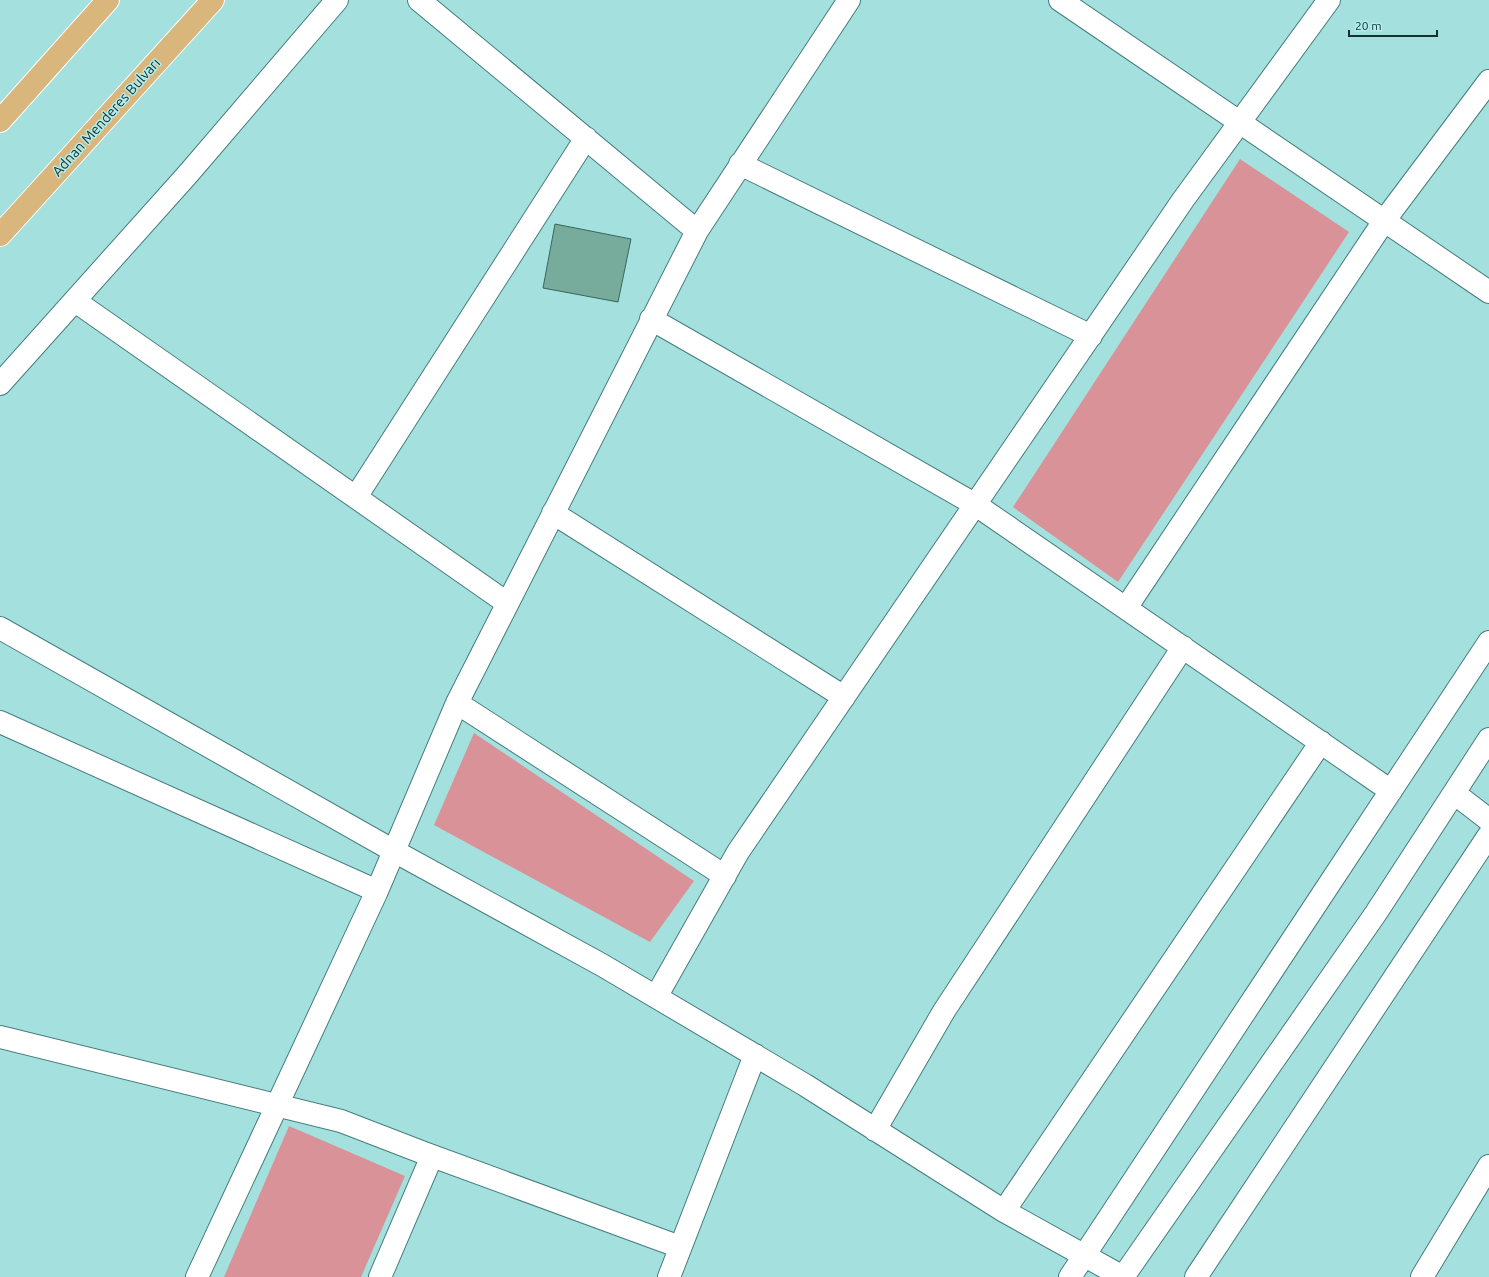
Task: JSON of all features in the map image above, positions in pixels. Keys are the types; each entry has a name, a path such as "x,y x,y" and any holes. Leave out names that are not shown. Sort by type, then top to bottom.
{"main road":[{"path":"0,121 108,0"},
{"name":"Adnan Menderes Bulvarı","path":"0,235 213,0"}],"street":[{"path":"0,384 188,174 337,0"},
{"path":"419,0 697,230"},
{"path":"196,1277 278,1105 377,891 457,703 651,319 697,230 849,0"},
{"path":"1060,0 1489,292"},
{"path":"656,997 738,852 1183,200 1329,0"},
{"path":"1126,608 1384,221 1489,81"},
{"path":"356,497 586,138"},
{"path":"740,164 1090,336"},
{"path":"75,301 507,603"},
{"path":"651,319 976,505 1391,791"},
{"path":"553,513 844,697"},
{"path":"0,628 394,851 602,965 754,1055 1004,1211 1123,1277 1376,913 1489,739"},
{"path":"1070,1277 1489,642"},
{"path":"875,1130 944,1011 1183,647"},
{"path":"457,703 725,876"},
{"path":"0,722 377,891"},
{"path":"1004,1211 1321,742"},
{"path":"1454,793 1489,820"},
{"path":"1196,1277 1489,835"},
{"path":"0,1037 341,1121 680,1247"},
{"path":"670,1277 680,1247 754,1055"},
{"path":"380,1277 432,1156"},
{"path":"1422,1277 1489,1166"}],"shaded area":[{"path":"1240,159 1349,232 1118,582 1013,507"},
{"path":"474,733 694,881 650,942 434,825"},
{"path":"289,1126 405,1176 361,1277 224,1277"}],"building":[{"path":"555,224 631,239 618,302 543,288"}]}
